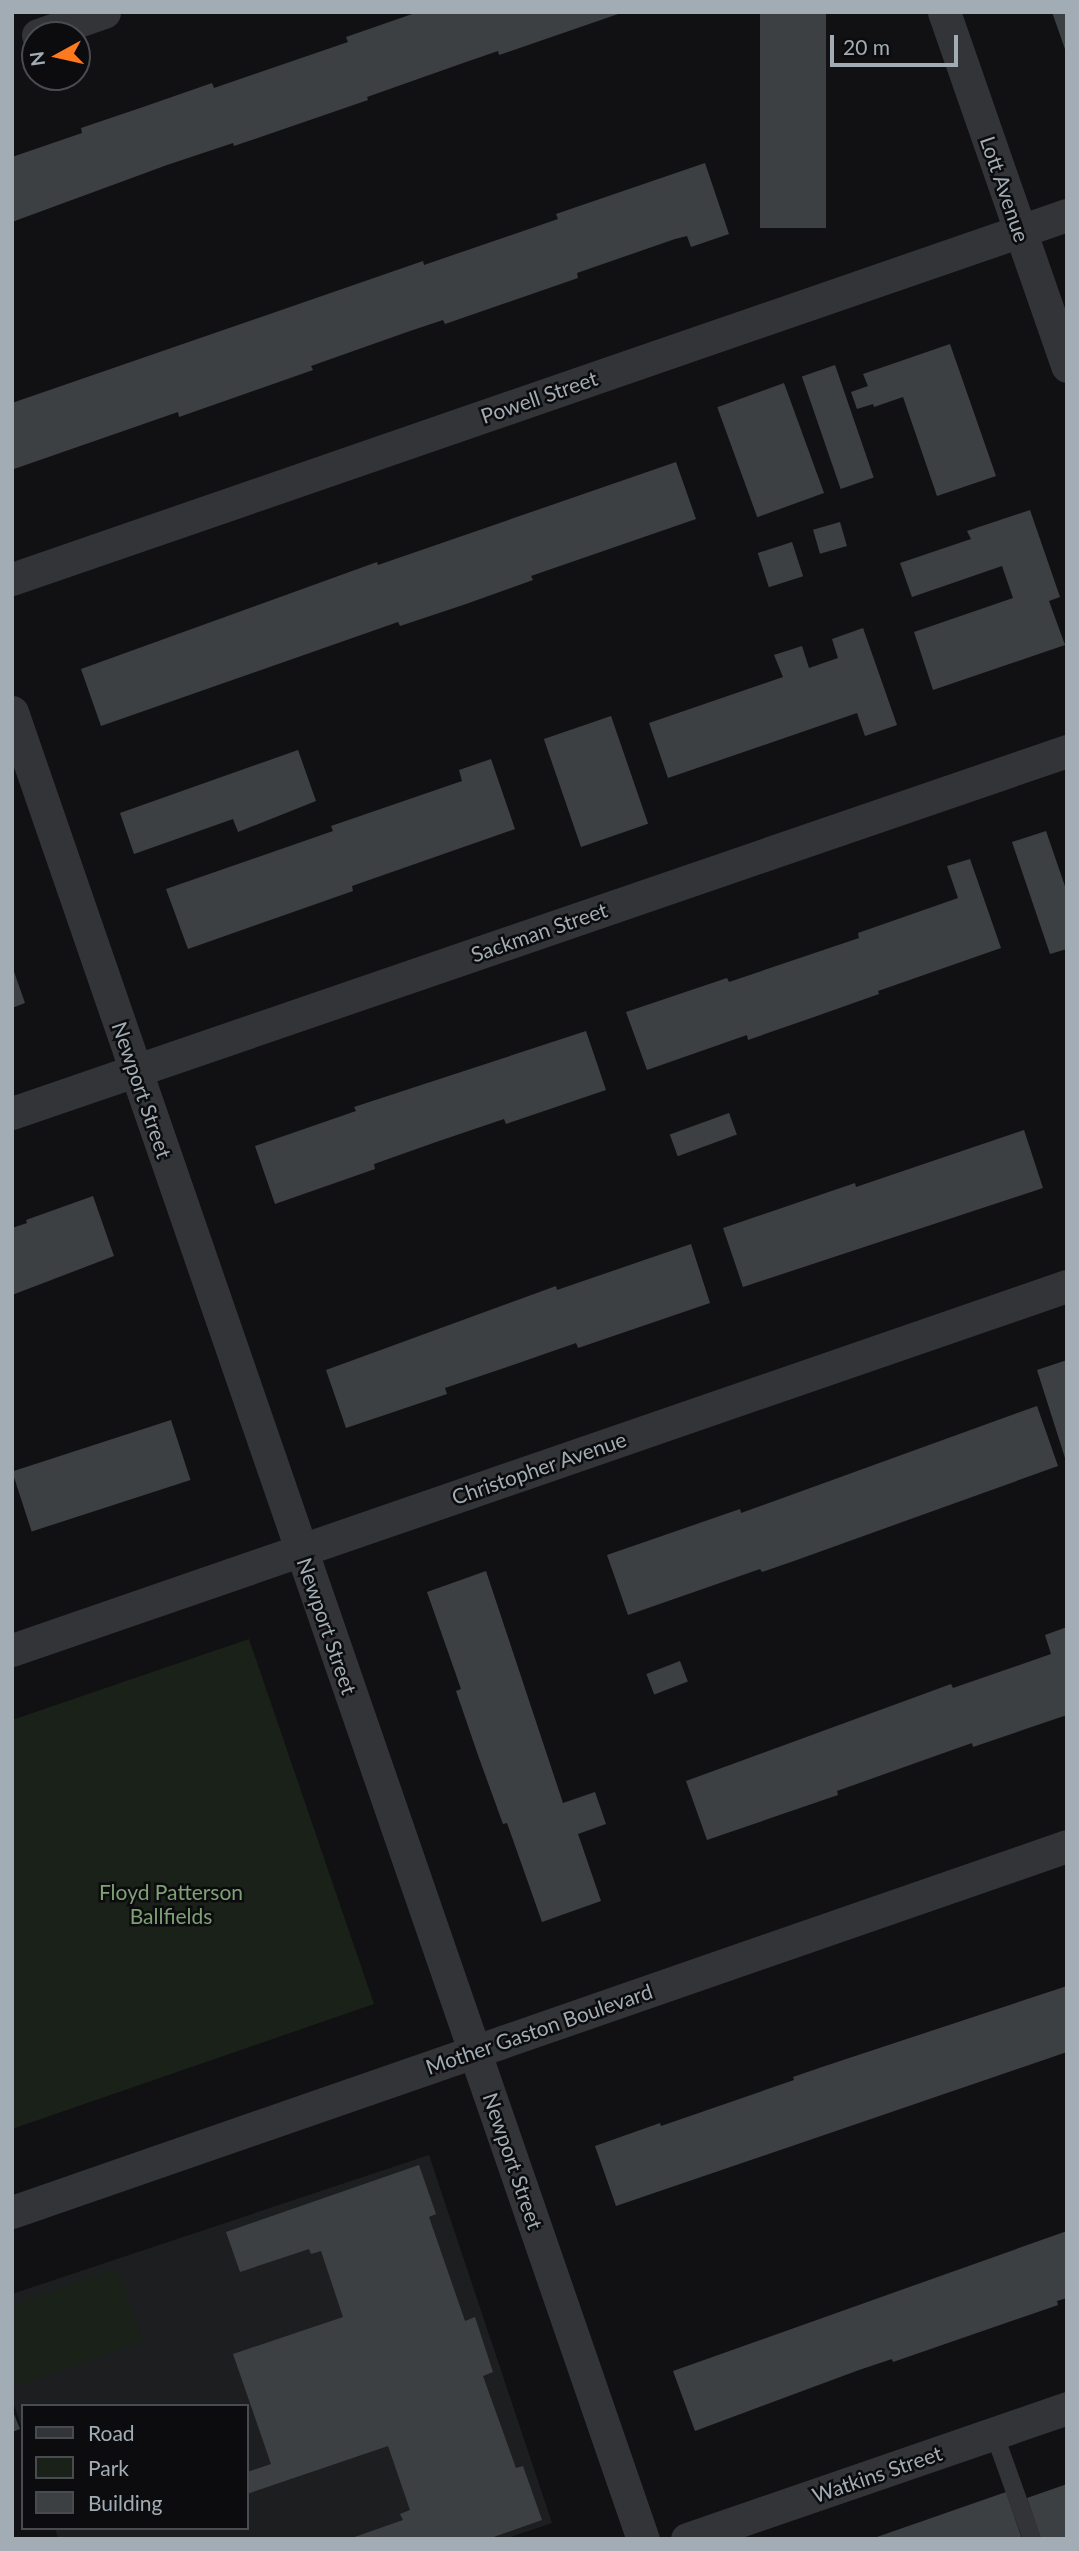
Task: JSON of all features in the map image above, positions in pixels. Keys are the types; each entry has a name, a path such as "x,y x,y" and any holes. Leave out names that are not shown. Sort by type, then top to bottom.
{"street":[{"path":"79,21 104,12"},
{"name":"Lott Avenue","path":"944,12 1067,366"},
{"name":"Powell Street","path":"12,579 1067,215"},
{"name":"Newport Street","path":"12,712 643,2539"},
{"name":"Sackman Street","path":"12,1113 1067,751"},
{"name":"Christopher Avenue","path":"12,1650 1067,1286"},
{"name":"Mother Gaston Boulevard","path":"12,2211 1067,1846"},
{"name":"Watkins Street","path":"687,2539 1067,2408"}],"lane":[{"path":"994,2433 1032,2539"}],"shaded area":[{"path":"429,2155 552,2523 504,2539 58,2539 56,2530 248,2530 248,2404 21,2404 21,2425 12,2399 12,2294"}],"green space":[{"name":"Floyd Patterson Ballfields","path":"249,1639 374,2004 12,2129 12,1720"},
{"path":"117,2268 143,2341 15,2387 12,2378 12,2306"}],"building":[{"path":"418,12 621,13 499,55 498,51 367,97 368,100 234,146 233,143 167,165 12,222 12,157 82,133 81,128 212,83 214,88 348,42 346,37"},
{"path":"760,12 826,12 826,228 760,228"},
{"path":"1052,12 1067,12 1067,52 1066,52"},
{"path":"705,163 729,234 691,247 687,236 675,239 577,273 578,278 445,324 443,320 410,331 311,366 313,370 179,417 178,412 14,469 12,403 423,261 424,265 558,219 556,214"},
{"path":"950,344 996,476 937,496 903,397 874,407 873,404 857,409 851,392 868,386 863,374"},
{"path":"835,365 874,478 841,489 802,376"},
{"path":"784,383 824,493 757,517 717,407"},
{"path":"676,462 696,519 531,576 533,580 466,604 400,626 398,622 101,726 81,669 377,562 378,565"},
{"path":"1030,510 1060,597 1049,601 1065,645 933,690 914,632 1013,598 1002,566 912,597 900,563 971,539 967,531"},
{"path":"840,522 847,546 820,554 813,530"},
{"path":"792,542 803,576 769,587 758,553"},
{"path":"863,628 897,725 865,736 857,713 668,778 649,723 783,677 774,655 802,646 809,668 838,658 832,639"},
{"path":"611,716 648,824 581,847 544,739"},
{"path":"298,750 316,801 238,832 233,819 134,854 120,813"},
{"path":"491,759 515,829 352,886 353,891 188,949 166,889 333,831 331,826 462,781 459,770"},
{"path":"1046,831 1067,892 1067,949 1050,954 1012,842"},
{"path":"970,859 1001,948 748,1040 747,1035 647,1070 626,1012 727,978 729,982 859,938 858,933 958,898 947,866"},
{"path":"12,966 25,1003 12,1008"},
{"path":"586,1031 606,1090 506,1124 504,1119 439,1141 374,1164 375,1169 275,1204 255,1146 356,1111 354,1107"},
{"path":"729,1113 737,1135 678,1156 670,1135"},
{"path":"1024,1130 1043,1188 743,1287 723,1228 855,1183 856,1187"},
{"path":"93,1196 114,1256 12,1295 12,1228 27,1223 26,1220"},
{"path":"691,1244 710,1303 578,1348 576,1343 445,1388 447,1394 346,1428 326,1370 556,1286 557,1290"},
{"path":"1067,1360 1067,1461 1066,1461 1037,1370"},
{"path":"1037,1406 1058,1466 794,1561 762,1572 760,1569 628,1615 607,1555 740,1509 741,1513"},
{"path":"171,1420 190,1480 32,1532 12,1472"},
{"path":"486,1571 563,1803 595,1792 606,1824 578,1834 601,1901 542,1922 507,1823 503,1824 479,1758 456,1691 461,1689 427,1592"},
{"path":"1067,1627 1067,1715 973,1747 972,1743 837,1791 838,1795 707,1840 686,1781 951,1684 953,1688 1051,1654 1045,1635"},
{"path":"680,1661 688,1682 654,1694 646,1674"},
{"path":"1067,1986 1067,2052 616,2206 595,2146 660,2123 661,2126 794,2080 793,2077"},
{"path":"419,2165 436,2214 429,2217 465,2321 475,2317 493,2372 483,2376 516,2468 523,2466 542,2520 488,2539 349,2539 403,2520 400,2514 410,2510 388,2446 248,2494 248,2472 271,2464 233,2354 343,2317 321,2251 311,2254 309,2249 240,2272 226,2232"},
{"path":"1067,2231 1067,2298 1057,2301 1058,2305 893,2362 892,2359 859,2370 695,2431 673,2371"},
{"path":"12,2409 20,2429 12,2432"},
{"path":"1067,2484 1067,2539 1041,2539 1027,2498"},
{"path":"1006,2492 1022,2539 874,2539 874,2538"}]}
